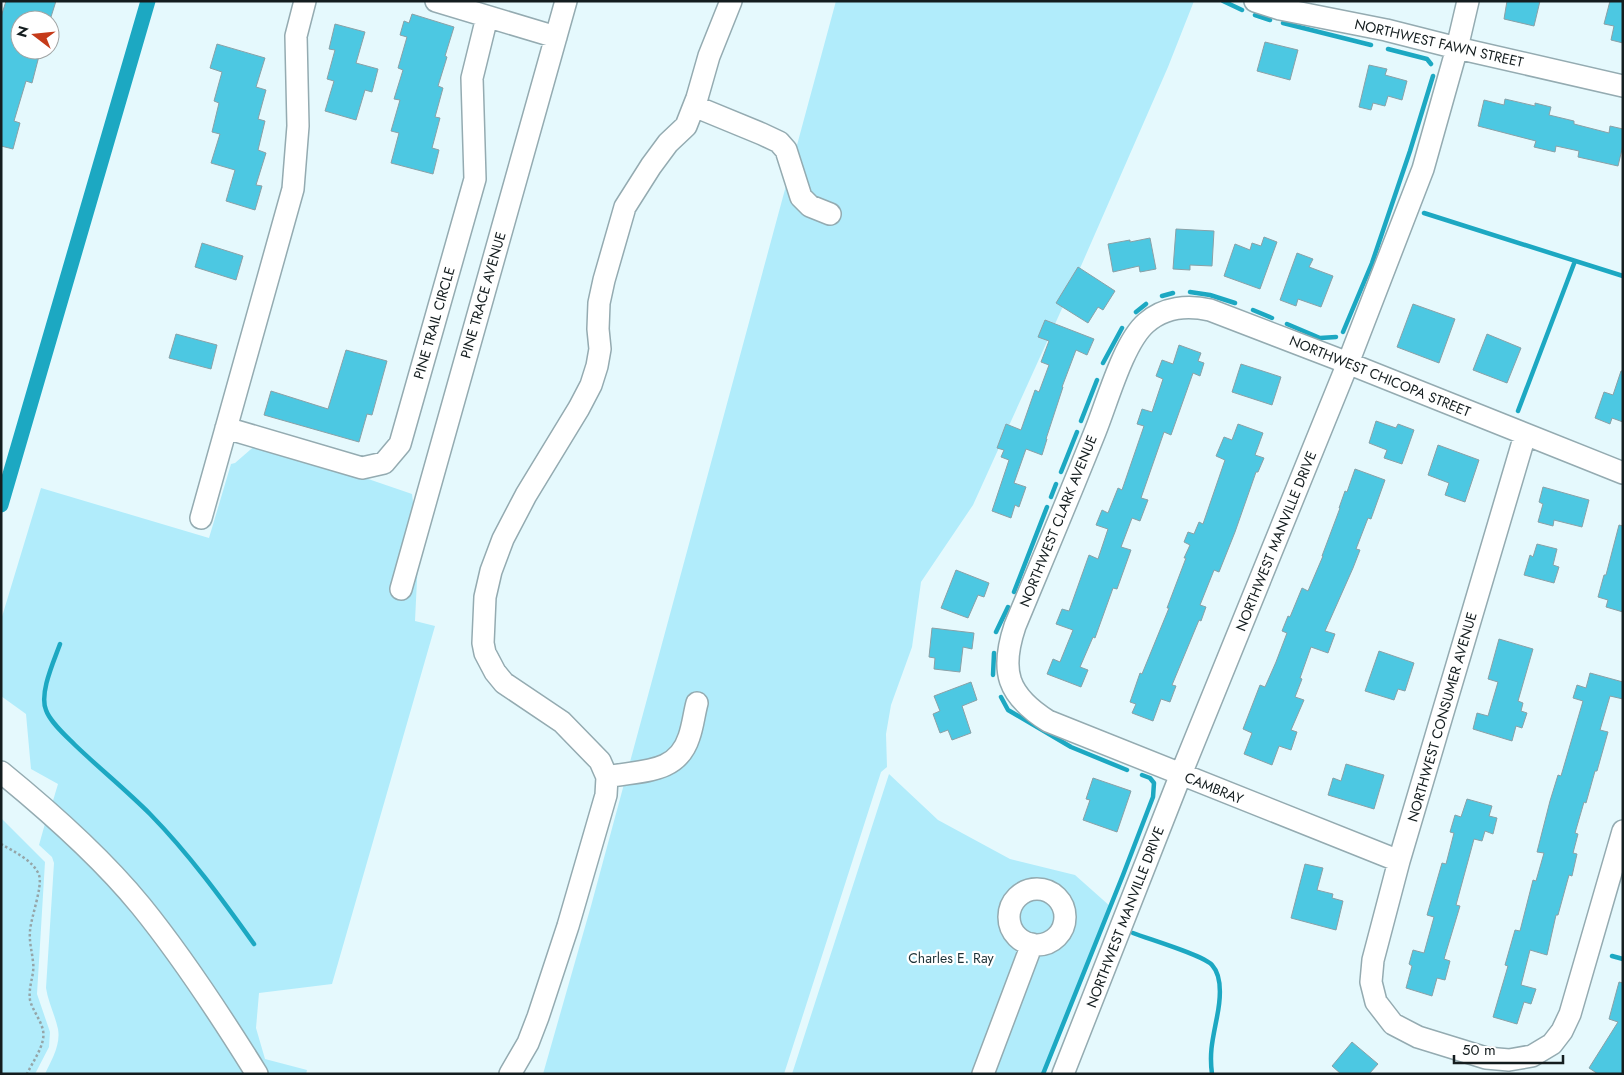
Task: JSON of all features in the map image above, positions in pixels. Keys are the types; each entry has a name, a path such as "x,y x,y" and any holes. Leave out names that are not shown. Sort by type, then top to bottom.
{"street":[{"path":"201,518 293,189 298,126 296,36 305,1"},
{"path":"436,1 556,37"},
{"name":"PINE TRACE AVENUE","path":"401,589 566,1"},
{"path":"510,1074 528,1043 538,1017 598,826 606,795 607,777 600,761 562,722 504,683 495,672 485,653 483,643 485,597 491,571 503,539 526,495 591,385 600,349 598,329 604,280 625,207 650,166 668,143 686,126 709,56 731,1"},
{"name":"NORTHWEST FAWN STREET","path":"1255,1 1280,9 1386,30 1623,86"},
{"name":"NORTHWEST MANVILLE DRIVE","path":"1063,1074 1181,774 1348,364 1423,169 1457,48 1468,1"},
{"name":"PINE TRAIL CIRCLE","path":"226,428 362,468 384,463 400,444 475,179 472,78 487,17"},
{"path":"694,106 779,142 786,150 802,197 810,206 830,214"},
{"name":"NORTHWEST CHICOPA STREET","path":"1138,331 1146,322 1163,312 1181,308 1202,308 1239,320 1623,473"},
{"name":"NORTHWEST CLARK AVENUE","path":"1032,710 1022,701 1009,678 1007,662 1009,642 1095,432 1123,357 1138,331"},
{"name":"NORTHWEST CONSUMER AVENUE","path":"1525,435 1399,861 1373,960 1370,982 1376,1002 1393,1024 1418,1037 1486,1058 1509,1060 1532,1056 1552,1044 1562,1031 1570,1014 1623,831"},
{"path":"607,777 655,769 674,761 682,752 689,738 697,703"},
{"name":"CAMBRAY","path":"1032,710 1048,721 1399,861"},
{"path":"1,772 46,810 95,856 140,905 199,982 258,1074"},
{"path":"983,1074 1032,944"}],"path":[{"path":"1,844 34,866 40,879 30,931 33,961 30,1000 41,1025 44,1039 27,1074"}],"green space":[{"path":"836,1 1194,1 1168,67 1074,282 973,505 921,582 912,647 891,705 886,734 887,767 881,772 784,1074 543,1074 591,906"},
{"path":"257,444 412,494 414,510 391,594 407,599 418,559 415,621 435,626 332,984 259,993 256,1028 265,1059 307,1070 306,1074 267,1074 52,804 58,784 31,769 26,714 1,696 1,620 41,488 209,538 231,464 235,463"},
{"name":"Charles E. Ray","path":"889,774 938,820 1010,859 1075,875 1111,907 1045,1074 792,1074"},
{"path":"1,818 45,862 37,994 50,1032 49,1047 35,1074 1,1074"},
{"path":"46,820 133,909 192,986 248,1074 45,1074 55,1053 59,1035 46,988 54,863 52,857 39,845"}],"building":[{"path":"6,1 56,1 53,10 10,10 10,60 38,60 32,83 26,81 14,121 20,123 13,149 1,146 1,17"},
{"path":"1507,1 1540,1 1534,26 1504,19"},
{"path":"1610,1 1623,1 1623,43 1611,40 1614,26 1604,24"},
{"path":"412,14 454,27 438,86 443,88 435,117 440,118 432,148 439,150 433,174 391,163 399,133 391,131 400,100 394,99 403,70 398,68 407,37 400,35 404,21 409,23"},
{"path":"335,24 365,32 356,63 378,69 372,92 365,90 356,120 325,111 334,81 327,79 335,50 329,49"},
{"path":"1265,42 1298,50 1290,80 1257,71"},
{"path":"217,44 265,58 256,87 266,90 258,119 265,121 258,150 266,153 256,185 262,186 255,210 226,201 235,170 211,163 220,134 212,132 219,103 214,101 222,72 210,68"},
{"path":"1369,65 1387,69 1385,75 1407,81 1402,100 1388,96 1385,106 1373,103 1371,110 1359,107"},
{"path":"1505,99 1535,106 1535,103 1551,107 1549,115 1609,133 1610,126 1623,129 1623,145 1618,166 1578,157 1579,151 1556,146 1555,152 1534,147 1536,141 1478,126 1484,100 1504,105"},
{"path":"1176,229 1214,231 1212,266 1190,265 1190,270 1173,269"},
{"path":"1264,237 1277,242 1260,289 1224,276 1235,244 1250,250 1252,243 1261,246"},
{"path":"1150,238 1156,269 1140,272 1139,266 1113,272 1108,244"},
{"path":"202,243 243,256 236,280 195,267"},
{"path":"1297,253 1313,259 1309,267 1333,276 1321,307 1298,299 1296,306 1280,300"},
{"path":"1078,267 1115,291 1103,310 1098,307 1088,323 1056,303"},
{"path":"1413,304 1455,319 1439,363 1397,347"},
{"path":"1045,320 1094,339 1087,355 1076,350 1062,387 1042,455 1026,449 1014,483 1026,487 1019,507 1015,505 1011,518 992,511 1009,460 1001,457 1004,450 997,448 1006,424 1021,430 1035,390 1039,392 1049,365 1041,362 1049,341 1038,337"},
{"path":"176,334 217,345 211,369 169,358"},
{"path":"1487,334 1521,348 1507,383 1473,370"},
{"path":"1179,345 1201,353 1198,361 1204,363 1200,376 1193,373 1171,435 1164,432 1141,498 1148,500 1140,521 1132,518 1121,547 1131,550 1117,589 1113,588 1095,638 1093,637 1080,667 1088,670 1081,687 1047,674 1053,659 1060,662 1073,630 1056,624 1062,609 1069,611 1089,555 1098,559 1108,529 1096,525 1102,510 1108,513 1118,488 1122,490 1144,426 1137,424 1142,409 1152,412 1163,379 1156,376 1162,360 1173,364"},
{"path":"346,350 387,361 372,415 367,414 359,442 264,415 271,391 328,409"},
{"path":"1241,364 1281,377 1272,405 1232,392"},
{"path":"1621,371 1623,371 1623,422 1612,418 1610,424 1595,418 1604,392 1613,395"},
{"path":"1376,421 1396,428 1398,424 1414,430 1402,464 1384,458 1387,450 1369,443"},
{"path":"1238,424 1263,433 1255,455 1264,458 1258,472 1256,472 1219,572 1214,570 1200,605 1206,607 1172,685 1176,686 1170,702 1161,699 1153,721 1132,713 1136,704 1130,702 1140,673 1142,674 1169,608 1167,608 1190,545 1184,542 1188,532 1194,534 1199,522 1203,524 1225,460 1216,456 1224,437 1232,440"},
{"path":"1438,445 1479,460 1465,502 1445,495 1449,483 1428,475"},
{"path":"1355,469 1385,480 1371,519 1368,518 1356,549 1360,550 1353,568 1325,631 1335,634 1328,653 1311,647 1300,678 1302,679 1295,697 1304,700 1291,730 1297,732 1291,750 1279,746 1272,765 1244,754 1252,733 1243,729 1260,685 1265,687 1276,662 1287,633 1282,631 1288,616 1290,617 1302,588 1308,591"},
{"path":"1543,487 1589,500 1582,527 1554,520 1553,526 1538,522 1543,504 1539,502"},
{"path":"1619,525 1623,526 1623,612 1606,607 1608,600 1598,597 1604,575 1606,575"},
{"path":"1537,544 1557,549 1553,565 1559,567 1554,583 1524,575 1530,555 1533,557"},
{"path":"956,570 989,583 984,597 978,595 968,618 941,608"},
{"path":"932,628 974,633 972,649 963,647 960,672 934,669 935,658 929,657"},
{"path":"1499,639 1533,649 1518,701 1523,703 1521,711 1527,713 1522,728 1516,726 1512,741 1473,729 1477,713 1488,716 1498,682 1488,679"},
{"path":"1379,651 1414,663 1405,691 1398,689 1394,700 1365,691"},
{"path":"1590,673 1623,682 1623,699 1610,696 1600,730 1608,732 1597,771 1595,771 1586,803 1584,802 1575,833 1578,834 1573,853 1577,854 1572,876 1569,875 1558,915 1556,915 1547,955 1530,950 1521,985 1536,989 1531,1004 1524,1002 1517,1024 1493,1017 1508,966 1505,965 1515,930 1520,931 1533,880 1536,881 1544,853 1537,852 1550,801 1558,775 1561,776 1583,701 1573,698 1577,685 1586,688"},
{"path":"971,682 977,700 962,706 971,733 952,740 948,730 940,733 933,714 940,711 934,696"},
{"path":"1346,764 1384,775 1374,809 1328,795 1333,778 1341,781"},
{"path":"1093,778 1131,791 1117,832 1083,820 1090,800 1086,799"},
{"path":"1467,799 1492,806 1489,816 1497,818 1493,834 1485,831 1482,841 1474,839 1456,905 1460,906 1444,959 1450,961 1445,980 1437,978 1432,996 1406,988 1412,966 1409,964 1413,950 1424,953 1434,917 1427,915 1442,863 1446,864 1454,833 1450,832 1455,815 1461,817"},
{"path":"1305,864 1323,868 1317,890 1333,894 1332,898 1343,901 1336,930 1291,918"},
{"path":"1619,982 1623,983 1623,1074 1598,1074 1589,1068 1618,1022 1609,1019"},
{"path":"1352,1042 1378,1064 1369,1074 1341,1074 1332,1066"}],"waterway":[{"path":"1,505 148,1"},
{"path":"1223,1 1242,10"},
{"path":"1255,15 1270,20"},
{"path":"1283,23 1371,45"},
{"path":"1388,49 1427,59 1431,64"},
{"path":"1343,332 1372,263 1433,76"},
{"path":"1424,213 1623,276"},
{"path":"1518,411 1575,261"},
{"path":"1190,292 1210,295 1235,303"},
{"path":"1162,296 1173,293"},
{"path":"1136,312 1146,304"},
{"path":"1253,310 1272,318"},
{"path":"1287,324 1320,338 1336,337"},
{"path":"1103,363 1122,328"},
{"path":"1081,421 1097,380"},
{"path":"1061,472 1077,432"},
{"path":"1051,497 1056,484"},
{"path":"1014,592 1047,507"},
{"path":"996,632 1008,607"},
{"path":"60,644 48,677 44,695 46,710 51,719 75,745 141,805 164,829 205,877 254,944"},
{"path":"993,675 994,653"},
{"path":"1001,697 1008,710 1071,747 1127,770"},
{"path":"1043,1074 1153,797 1154,783 1150,778 1142,775"},
{"path":"1133,933 1207,961 1215,970 1218,976 1220,997 1212,1045 1212,1074"},
{"path":"1612,956 1623,959"}]}
